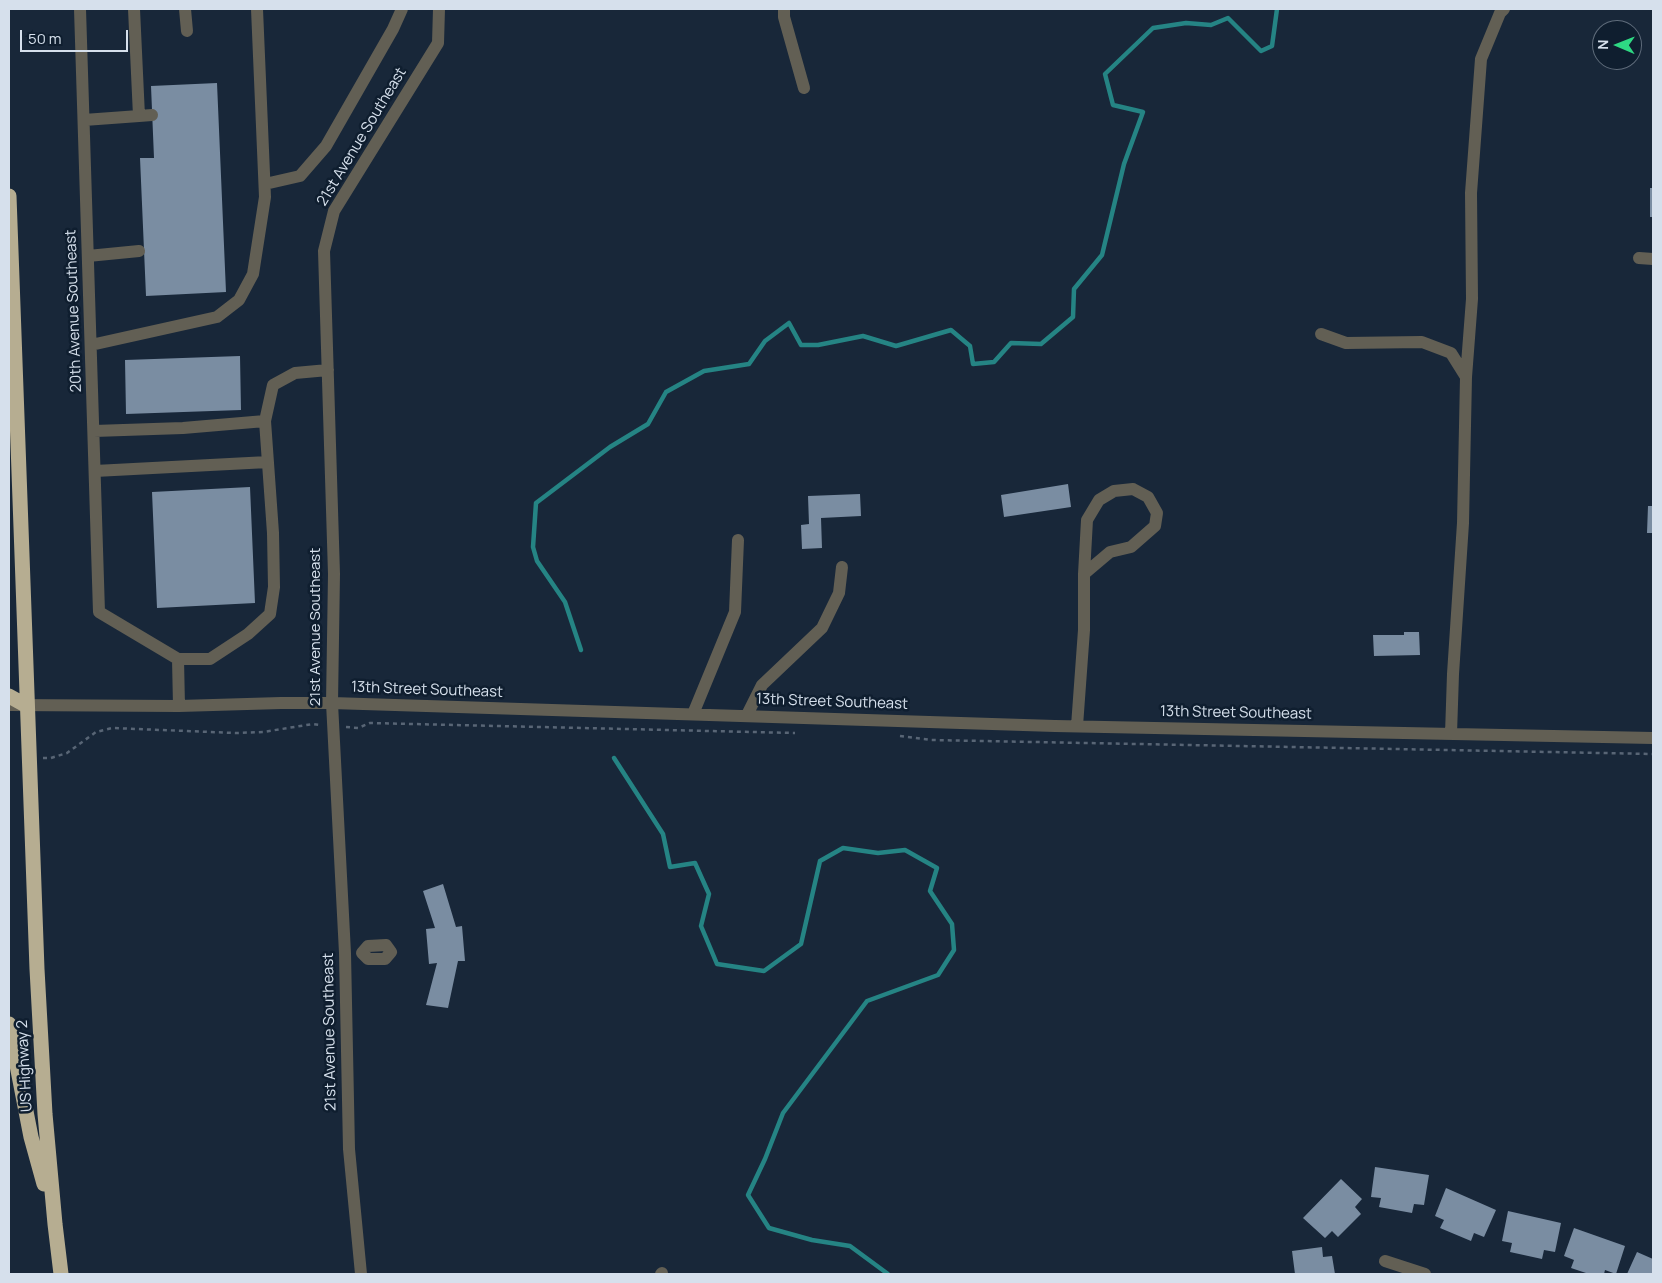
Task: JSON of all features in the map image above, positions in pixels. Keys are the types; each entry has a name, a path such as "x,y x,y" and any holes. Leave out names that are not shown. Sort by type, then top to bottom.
{"highway":[{"name":"US Highway 2","path":"9,196 37,969 45,1114 61,1274"},
{"path":"9,696 28,706"},
{"path":"9,1024 31,1137 55,1224"}],"street":[{"name":"20th Avenue Southeast","path":"80,9 99,612 178,659"},
{"path":"134,9 138,116"},
{"path":"185,9 187,31"},
{"path":"91,345 218,317 239,300 253,274 265,196 257,9"},
{"path":"265,184 300,176 326,146 402,9"},
{"name":"21st Avenue Southeast","path":"362,1274 349,1149 344,953 332,703 334,574 324,251 334,211 438,42 438,9"},
{"path":"784,9 784,17 804,88"},
{"path":"1451,734 1463,523 1466,377 1472,300 1471,193 1481,58 1500,13 1504,9"},
{"path":"84,120 152,115"},
{"path":"88,256 138,251"},
{"path":"1639,258 1653,259"},
{"path":"1321,334 1346,343 1422,342 1451,353 1466,377"},
{"path":"179,706 178,659 210,659 248,634 270,614 274,586 274,533 265,421 272,385 295,373 328,370"},
{"path":"94,431 183,428 265,421"},
{"path":"95,471 268,462"},
{"path":"1077,726 1084,630 1084,574 1087,520 1099,500 1114,491 1133,489 1148,497 1157,513 1155,526 1130,547 1110,552 1084,574"},
{"path":"693,714 735,612 738,540"},
{"path":"747,715 762,685 822,628 839,593 842,566"},
{"name":"13th Street Southeast","path":"9,705 179,706 332,703 1077,726 1653,738"},
{"path":"344,953 362,953 368,946 386,945 393,952"},
{"path":"1385,1261 1425,1274"}],"path":[{"path":"51,758 67,753 96,732 112,728 236,733 263,732 313,724"}],"building":[{"path":"217,83 226,292 146,296 140,158 154,158 151,86"},
{"path":"1650,188 1653,188 1653,217 1650,217"},
{"path":"240,356 241,410 126,414 125,360"},
{"path":"1068,484 1071,507 1004,517 1001,495"},
{"path":"250,487 255,603 157,608 152,492"},
{"path":"860,494 861,516 821,518 822,548 802,549 801,525 809,524 808,496"},
{"path":"1648,506 1653,506 1653,533 1647,533"},
{"path":"1404,632 1419,632 1420,655 1374,656 1373,635 1404,635"},
{"path":"443,884 456,927 462,926 465,961 458,961 448,1008 426,1005 437,963 429,964 426,929 435,928 423,891"},
{"path":"1375,1167 1429,1175 1424,1205 1414,1204 1412,1213 1379,1207 1381,1198 1371,1197"},
{"path":"1341,1179 1362,1199 1355,1207 1361,1214 1338,1237 1332,1231 1325,1238 1303,1218"},
{"path":"1446,1188 1496,1210 1484,1237 1474,1233 1471,1241 1440,1228 1444,1220 1435,1216"},
{"path":"1508,1211 1561,1223 1555,1252 1544,1250 1542,1259 1510,1252 1512,1243 1502,1241"},
{"path":"1574,1228 1625,1246 1616,1274 1605,1270 1604,1274 1589,1274 1571,1268 1574,1260 1564,1256"},
{"path":"1322,1247 1323,1257 1332,1256 1335,1274 1295,1274 1292,1251"},
{"path":"1637,1252 1653,1259 1653,1274 1627,1274"}],"waterway":[{"path":"581,650 565,602 537,561 533,547 536,503 610,447 648,424 666,392 704,371 749,364 765,341 789,323 801,345 818,345 863,336 896,346 951,330 970,346 973,364 994,362 1011,343 1041,344 1073,317 1074,289 1102,255 1124,164 1143,112 1113,105 1105,74 1153,28 1186,23 1211,25 1228,18 1261,51 1272,46 1277,9"},
{"path":"614,758 663,834 670,867 695,863 709,894 701,926 717,964 764,971 801,944 820,861 843,848 878,853 905,850 937,868 930,891 952,924 954,950 938,975 867,1001 783,1113 765,1159 748,1195 769,1228 812,1240 850,1246 888,1274"}]}
